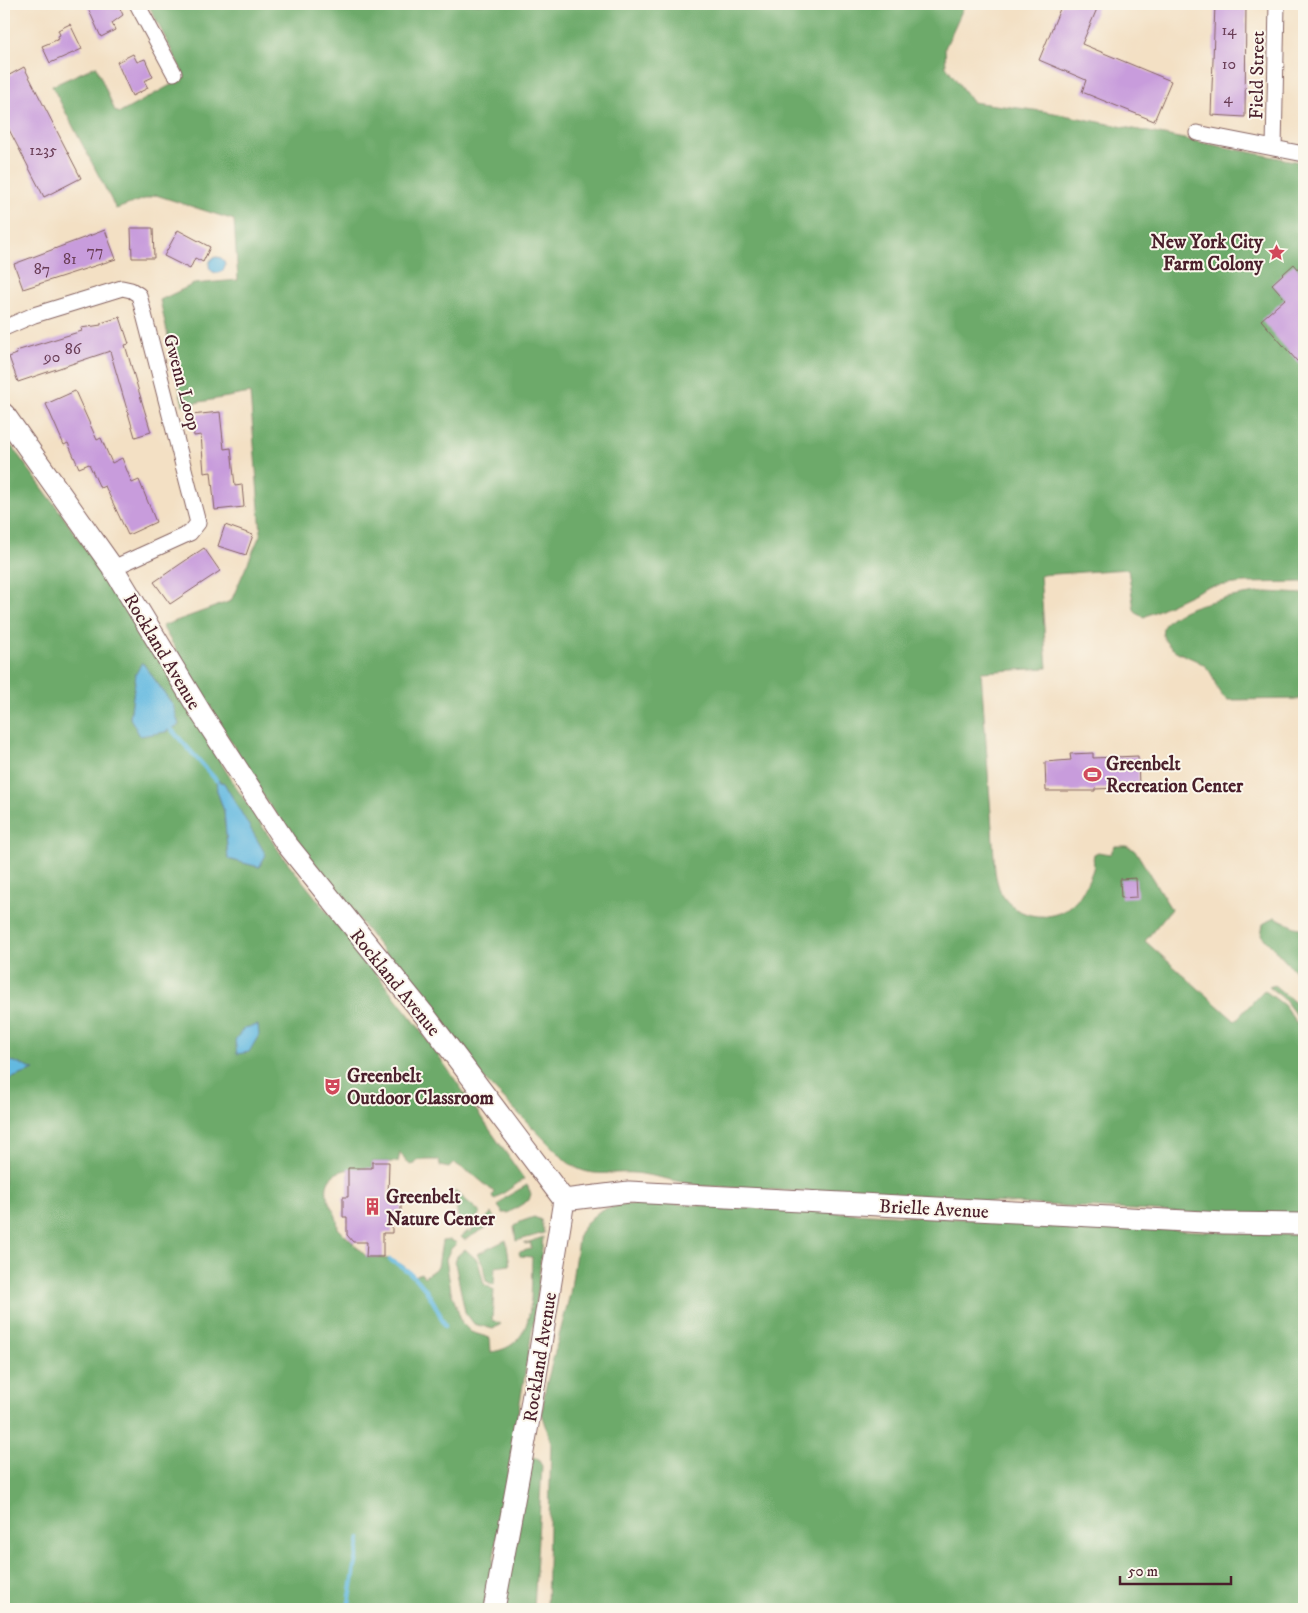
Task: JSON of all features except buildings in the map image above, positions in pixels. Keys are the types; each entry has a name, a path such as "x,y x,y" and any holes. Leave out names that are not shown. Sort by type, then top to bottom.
{"street":[{"path":"137,4 174,73"},
{"name":"Field Street","path":"1274,148 1277,4"},
{"path":"1197,133 1304,154"},
{"name":"Gwenn Loop","path":"4,328 34,315 122,288 132,290 139,295 198,523 190,533 113,568"},
{"name":"Rockland Avenue","path":"4,414 113,568 221,746 285,842 426,1017 564,1200 529,1419 494,1609"},
{"name":"Brielle Avenue","path":"564,1200 629,1192 1214,1222 1304,1224"}],"green space":[{"path":"148,4 965,4 945,48 946,66 972,102 1049,112 1304,163 1304,582 1244,583 1207,587 1144,617 1137,614 1134,609 1128,569 1040,575 1047,668 981,672 995,871 1001,893 1008,902 1027,914 1048,916 1059,913 1069,908 1081,894 1093,869 1094,854 1098,852 1110,854 1115,846 1126,846 1135,850 1171,909 1145,941 1235,1021 1264,990 1284,1005 1304,1034 1304,1216 1189,1213 702,1186 642,1174 593,1173 574,1167 565,1160 479,1074 267,802 162,626 231,601 261,533 250,393 183,405 160,300 194,284 238,280 234,220 156,195 116,209 52,86 96,66 115,111 120,113 185,77"},
{"path":"4,436 61,513 155,653 235,786 281,854 417,1025 524,1179 495,1199 492,1197 494,1192 475,1176 454,1163 449,1168 440,1166 439,1160 417,1160 415,1164 410,1165 400,1153 398,1162 372,1162 372,1174 369,1168 345,1170 338,1173 332,1176 328,1182 327,1189 328,1199 337,1218 338,1228 367,1257 393,1260 404,1266 415,1276 421,1273 424,1277 438,1267 442,1241 450,1240 457,1243 450,1250 446,1259 451,1291 462,1323 471,1332 490,1338 491,1352 506,1348 517,1340 525,1329 531,1301 532,1257 520,1256 519,1252 531,1249 531,1243 524,1244 543,1237 536,1308 485,1609 4,1609 4,1081 34,1070 15,1062 4,1061","holes":["143,663 173,705 179,725 165,732 130,718 136,674","217,780 224,783 265,855 259,867 228,859 224,811 217,791"]},
{"path":"1266,592 1304,594 1304,699 1228,700 1220,693 1209,670 1170,647 1166,642 1163,630 1169,620 1182,611 1220,599"},
{"path":"1275,917 1295,927 1304,929 1304,981 1261,935 1263,924"},
{"path":"1274,985 1304,1010 1304,1026 1283,998 1269,987"},
{"path":"527,1185 531,1194 529,1200 508,1213 503,1213 498,1206 506,1197"},
{"path":"455,1191 480,1212 464,1228 459,1224"},
{"path":"656,1203 1304,1235 1304,1609 547,1609 551,1441 542,1413 545,1390 570,1294 579,1233 590,1219 601,1210 620,1205"},
{"path":"491,1213 495,1223 464,1240 461,1237 468,1231 470,1233 478,1223 479,1225"},
{"path":"534,1217 541,1220 544,1233 516,1241 514,1227 520,1222"},
{"path":"506,1240 510,1265 495,1267 494,1285 486,1281 483,1265 477,1254"},
{"path":"465,1249 478,1261 484,1284 494,1290 492,1320 501,1324 493,1329 474,1324 465,1312 455,1263 457,1256"},
{"path":"533,1457 538,1459 542,1466 534,1609 503,1609 527,1478"}],"water":[{"path":"217,257 225,265 217,273 209,265"},
{"path":"142,662 173,705 179,725 165,732 140,736 130,718 136,674"},
{"path":"216,780 224,783 266,855 259,867 228,859 224,811 217,791"},
{"path":"258,1025 259,1035 249,1052 237,1054 235,1040 244,1028"},
{"path":"4,1061 15,1062 34,1070 4,1081"}],"waterway":[{"path":"171,729 216,780"},
{"path":"390,1260 409,1272 424,1287 445,1326"},
{"path":"348,1609 360,1538"}],"place":[{"name":"New York City Farm Colony","path":"1277,252"},
{"name":"Greenbelt Recreation Center","path":"1092,774"},
{"name":"Greenbelt Outdoor Classroom","path":"333,1086"},
{"name":"Greenbelt Nature Center","path":"372,1207"}]}
